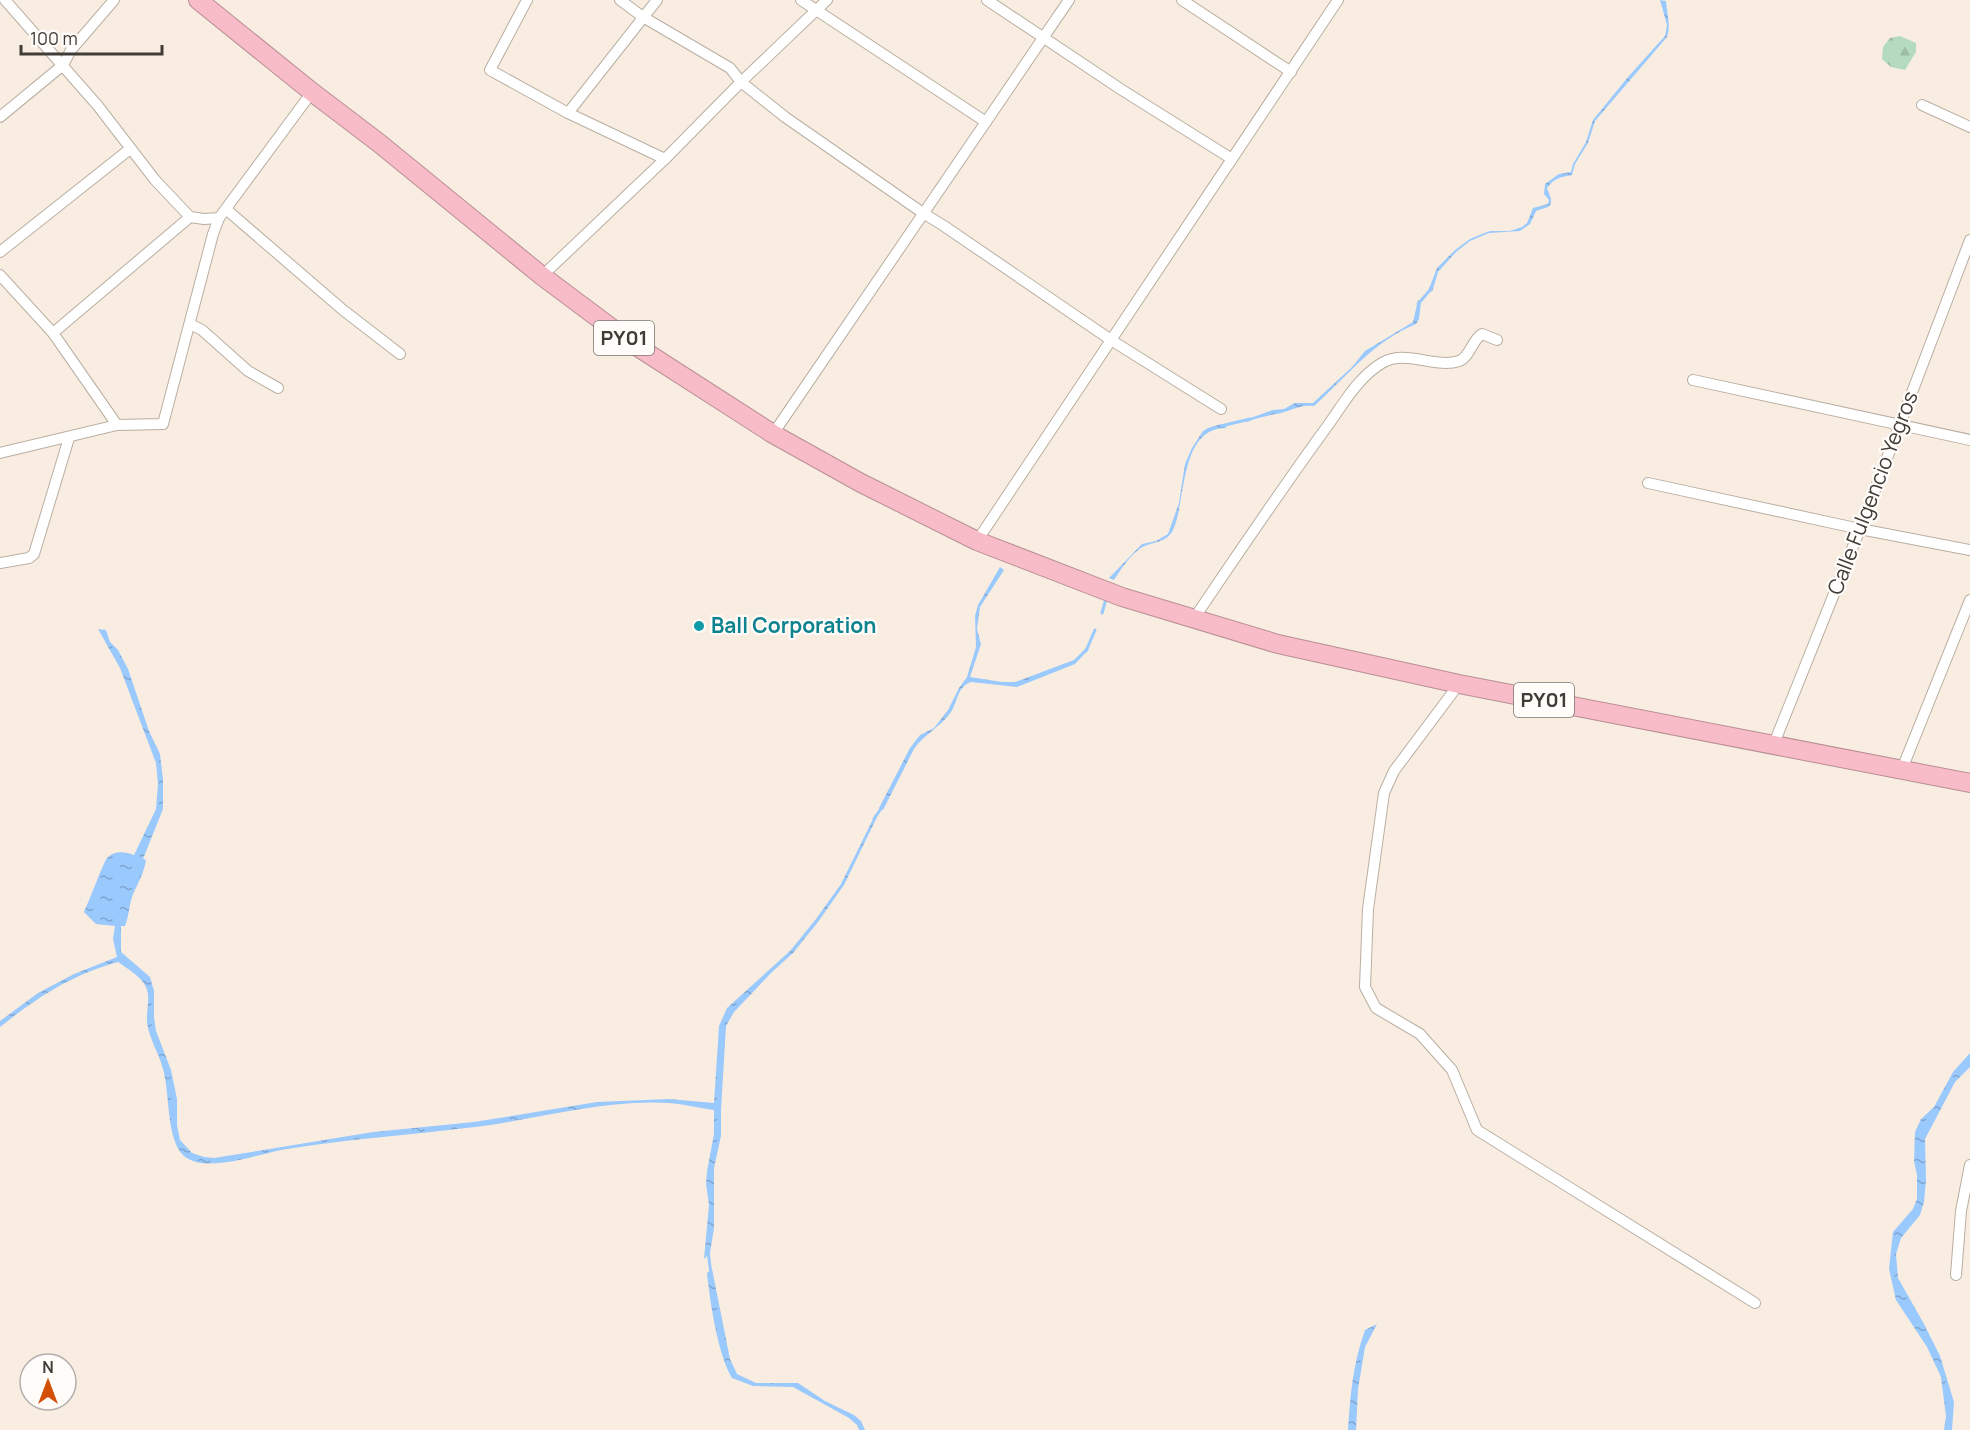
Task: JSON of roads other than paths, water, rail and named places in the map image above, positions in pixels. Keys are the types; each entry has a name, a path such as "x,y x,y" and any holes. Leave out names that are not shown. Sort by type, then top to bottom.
{"highway":[{"name":"PY01","path":"198,0 543,276 633,344 773,434 861,483 977,541 1122,597 1286,646 1459,684 1970,783"}],"street":[{"path":"5,0 98,106 130,149 190,217 204,219 223,214"},
{"path":"0,117 63,65 71,50 114,0"},
{"path":"527,0 490,70 568,113 665,159"},
{"path":"620,0 643,17 730,68 741,82 785,117 922,213 1111,340 1221,408"},
{"path":"568,113 657,0"},
{"path":"801,0 986,122"},
{"path":"543,276 827,0"},
{"path":"987,0 1122,90 1232,159"},
{"path":"773,434 1069,0"},
{"path":"1182,0 1291,72"},
{"path":"977,541 1338,0"},
{"path":"0,453 117,425 163,424 213,234 223,214 312,92"},
{"path":"1922,105 1970,127"},
{"path":"0,252 130,149"},
{"path":"223,214 400,354"},
{"path":"53,333 190,217"},
{"name":"Calle Fulgencio Yegros","path":"1773,746 1860,529 1970,240"},
{"path":"0,274 53,333 117,425"},
{"path":"190,324 202,330 249,370 278,388"},
{"path":"1194,620 1298,465 1368,374 1383,362 1398,357 1450,362 1461,360 1482,334 1497,340"},
{"path":"1693,380 1970,441"},
{"path":"0,563 29,558 34,554 69,438"},
{"path":"1648,483 1860,529 1970,550"},
{"path":"1902,769 1970,600"},
{"path":"1459,684 1395,771 1384,793 1368,909 1365,987 1376,1008 1420,1034 1452,1070 1477,1130 1755,1303"},
{"path":"1956,1275 1961,1211 1970,1165"},
{"path":"1958,1246 1970,1248"}],"water":[{"path":"1660,0 1666,1 1669,24 1667,37 1595,121 1588,143 1575,164 1572,175 1552,182 1547,188 1551,204 1536,211 1530,224 1520,231 1489,233 1470,241 1456,252 1438,272 1432,292 1429,289 1437,268 1455,250 1470,239 1490,231 1510,231 1522,227 1527,223 1533,208 1548,204 1549,200 1544,194 1545,184 1559,174 1571,172 1573,164 1586,142 1593,120 1665,36 1667,25"},
{"path":"1418,300 1421,302 1419,319 1416,324 1387,340 1361,360 1314,406 1299,407 1247,422 1245,420 1273,410 1284,409 1295,403 1313,403 1352,367 1365,351 1413,322"},
{"path":"1221,424 1227,428 1211,431 1200,439 1193,452 1187,467 1177,517 1170,535 1141,548 1129,558 1114,580 1109,578 1142,544 1156,541 1168,534 1179,503 1185,464 1192,448 1203,431"},
{"path":"1000,567 1004,570 980,607 977,629 981,644 970,677 1015,682 1074,660 1086,648 1089,649 1075,664 1017,687 971,682 966,684 947,717 914,749 883,810 879,808 910,748 920,735 934,728 948,710 967,677 976,647 975,616 978,605"},
{"path":"98,629 106,630 110,642 118,650 128,669 149,731 160,754 163,779 163,809 143,859 146,860 145,865 132,897 125,926 121,926 121,952 150,977 154,991 156,1031 171,1070 177,1099 177,1125 180,1140 192,1153 204,1157 214,1158 373,1132 474,1122 597,1102 669,1099 714,1103 719,1026 727,1008 790,951 816,919 841,884 875,815 877,817 844,885 818,922 793,953 734,1012 726,1026 721,1136 714,1168 714,1228 710,1253 704,1259 709,1205 706,1184 714,1134 714,1110 669,1103 620,1104 572,1110 499,1124 305,1146 231,1162 205,1163 193,1161 178,1149 171,1128 163,1069 148,1028 147,990 139,978 118,962 70,980 28,1006 0,1027 0,1021 38,993 74,974 117,957 113,939 115,926 96,924 84,912 107,858 117,853 134,855 156,809 158,784 156,763 120,668"},
{"path":"1970,1053 1970,1067 1955,1082 1925,1139 1924,1202 1920,1215 1901,1238 1896,1254 1898,1278 1940,1356 1954,1402 1952,1430 1944,1430 1946,1416 1941,1377 1927,1347 1896,1300 1889,1269 1893,1232 1913,1209 1917,1199 1917,1175 1914,1161 1915,1132 1921,1119 1934,1107 1953,1072"},
{"path":"712,1269 730,1359 737,1374 756,1383 798,1383 825,1401 854,1415 861,1421 865,1430 859,1430 849,1418 793,1387 753,1386 732,1378 723,1356 713,1313 707,1273"},
{"path":"1377,1324 1365,1347 1358,1389 1356,1430 1348,1430 1353,1380 1361,1342 1365,1330"}],"waterway":[{"path":"1418,304 1431,289"},
{"path":"1221,426 1250,419"},
{"path":"1102,613 1106,599"},
{"path":"1086,651 1095,630"},
{"path":"874,819 882,807"},
{"path":"708,1251 711,1274"}],"place":[{"name":"Ball Corporation","path":"699,626"}]}
